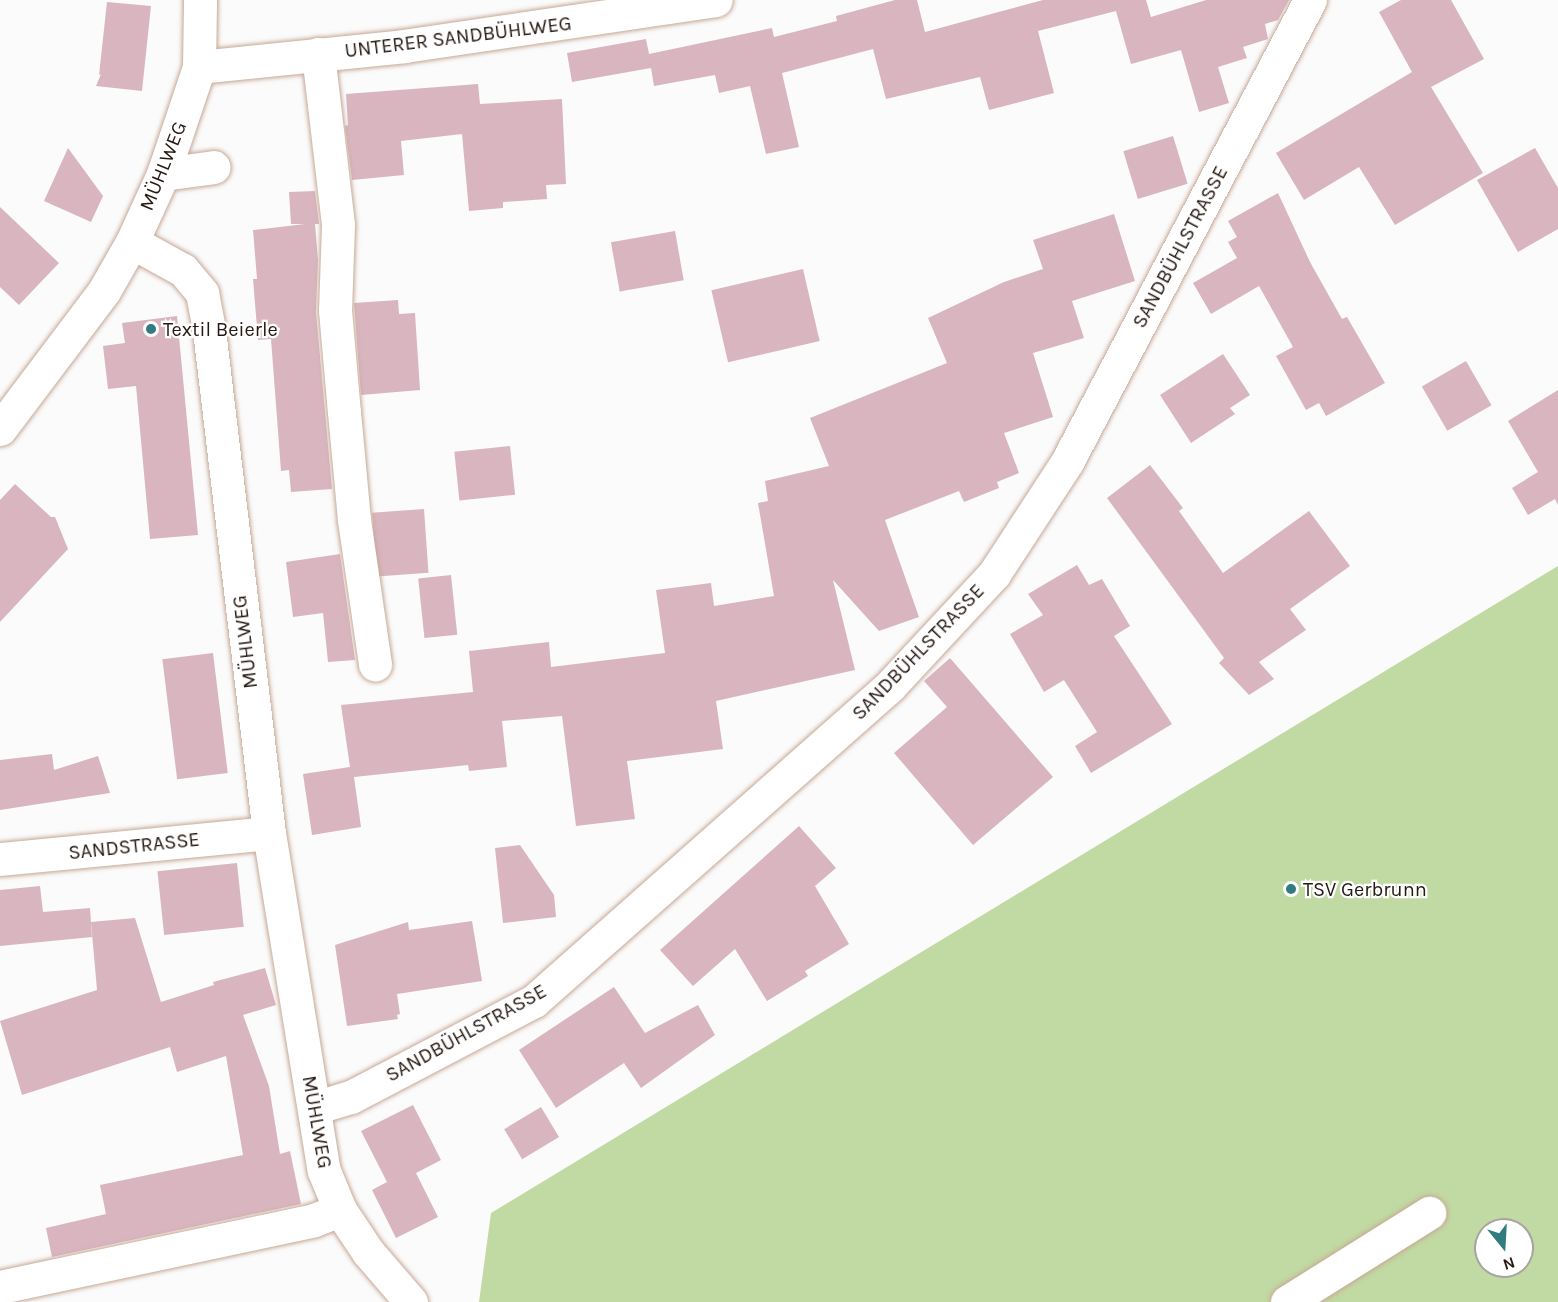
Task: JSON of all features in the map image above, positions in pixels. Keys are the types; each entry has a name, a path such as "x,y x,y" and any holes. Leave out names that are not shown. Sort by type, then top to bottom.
{"street":[{"name":"MÜHLWEG","path":"200,0 199,68 163,174 132,242 183,270 202,292 209,330 269,833 324,1171 340,1210 368,1252 411,1302"},
{"name":"UNTERER SANDBÜHLWEG","path":"199,68 404,46 670,3 716,0"},
{"name":"SANDBÜHLSTRASSE","path":"314,1108 351,1097 534,1001 890,686 986,583 1032,520 1067,462 1310,0"},
{"path":"318,54 338,225 335,310 354,520 375,664"},
{"path":"163,174 214,167"},
{"path":"0,429 104,291 132,242"},
{"name":"SANDSTRASSE","path":"0,859 269,833"},
{"path":"0,1287 314,1220 340,1210"},
{"path":"1287,1302 1429,1213"}],"green space":[{"name":"TSV Gerbrunn","path":"1558,566 1558,1302 479,1302 491,1213"}],"building":[{"path":"895,0 917,0 925,32 1043,0 1146,0 1151,17 1206,0 1289,0 1278,20 1265,24 1268,39 1243,47 1247,58 1218,67 1229,103 1199,112 1181,50 1131,64 1116,11 1038,31 1054,93 989,110 980,77 886,99 873,49 782,73 799,147 766,154 750,86 719,93 715,75 654,86 651,68 572,82 567,53 646,39 649,54 772,28 774,37 837,21 836,16"},
{"path":"1401,0 1451,0 1484,59 1431,87 1483,173 1395,225 1359,167 1304,200 1276,153 1412,72 1379,12"},
{"path":"107,2 151,6 142,91 96,86 101,74 99,75"},
{"path":"478,84 480,104 562,99 566,184 546,185 547,199 503,202 503,208 469,211 462,134 401,141 404,175 352,180 345,126 348,125 346,94"},
{"path":"1173,136 1188,184 1138,199 1123,151"},
{"path":"68,148 103,196 91,222 44,201"},
{"path":"1535,148 1558,188 1558,229 1518,252 1477,180"},
{"path":"315,191 319,224 315,224 318,260 316,312 332,489 291,492 289,470 281,471 271,339 258,340 253,279 257,279 253,230 305,224 291,224 289,192"},
{"path":"1278,193 1310,262 1342,319 1347,317 1385,383 1326,416 1319,403 1306,410 1276,356 1293,347 1259,286 1211,314 1193,283 1237,258 1228,242 1237,237 1228,221"},
{"path":"0,207 59,263 19,305 0,287"},
{"path":"1114,214 1135,281 1072,301 1084,338 1033,353 1053,417 1004,433 1019,473 997,482 999,488 964,502 959,491 885,520 919,617 879,631 833,580 855,670 716,701 723,749 627,761 635,819 576,826 562,716 502,721 507,767 469,771 468,765 354,777 361,827 312,835 303,774 350,767 341,705 473,692 469,651 549,642 551,667 665,653 656,590 711,583 714,606 774,596 758,503 768,501 765,481 829,466 810,418 947,363 928,318 1004,282 1043,269 1033,240"},
{"path":"675,231 684,280 620,292 611,242"},
{"path":"803,269 820,341 728,362 711,290"},
{"path":"398,300 399,314 415,313 420,390 361,395 354,303"},
{"path":"177,316 198,535 150,539 136,386 108,389 103,346 125,343 122,323"},
{"path":"1223,354 1250,395 1230,408 1235,414 1191,443 1160,395"},
{"path":"1466,361 1492,405 1447,431 1422,386"},
{"path":"1558,390 1558,505 1555,499 1528,515 1512,488 1538,472 1508,421"},
{"path":"510,446 515,495 459,501 454,452"},
{"path":"1150,465 1183,508 1179,511 1223,573 1309,511 1350,566 1290,609 1306,630 1259,662 1274,679 1249,695 1219,663 1224,658 1107,498"},
{"path":"15,484 51,517 55,517 68,549 0,622 0,500"},
{"path":"424,509 428,573 377,576 372,513"},
{"path":"340,554 355,660 328,662 323,613 293,617 286,562"},
{"path":"1077,565 1089,585 1102,579 1130,626 1114,636 1172,724 1091,773 1075,746 1097,732 1064,680 1044,692 1010,634 1043,615 1028,594"},
{"path":"451,575 457,635 424,638 418,578"},
{"path":"213,653 228,773 177,779 162,659"},
{"path":"950,658 1053,777 973,845 894,753 947,707 924,681"},
{"path":"52,754 54,770 98,756 110,793 0,810 0,760"},
{"path":"799,826 836,868 815,886 849,944 805,971 808,976 767,1001 735,949 693,986 660,950"},
{"path":"520,845 554,895 556,917 503,923 495,848"},
{"path":"237,863 244,927 164,935 157,871"},
{"path":"40,886 43,912 90,908 92,937 0,946 0,890"},
{"path":"135,918 161,1002 214,985 213,982 265,968 276,1005 243,1015 269,1086 280,1154 290,1151 301,1204 52,1257 46,1228 106,1214 100,1185 243,1155 226,1056 177,1072 170,1047 22,1095 0,1021 97,990 91,922"},
{"path":"472,921 482,981 397,994 400,1014 397,1015 398,1019 347,1026 335,945 408,922 409,930"},
{"path":"614,987 645,1033 698,1005 715,1035 641,1088 624,1063 556,1108 519,1050"},
{"path":"413,1105 441,1160 416,1173 438,1217 396,1238 372,1190 387,1182 361,1131"},
{"path":"541,1107 559,1137 522,1159 504,1129"}],"place":[{"name":"Textil Beierle","path":"151,329"},
{"name":"TSV Gerbrunn","path":"1291,889"}]}
